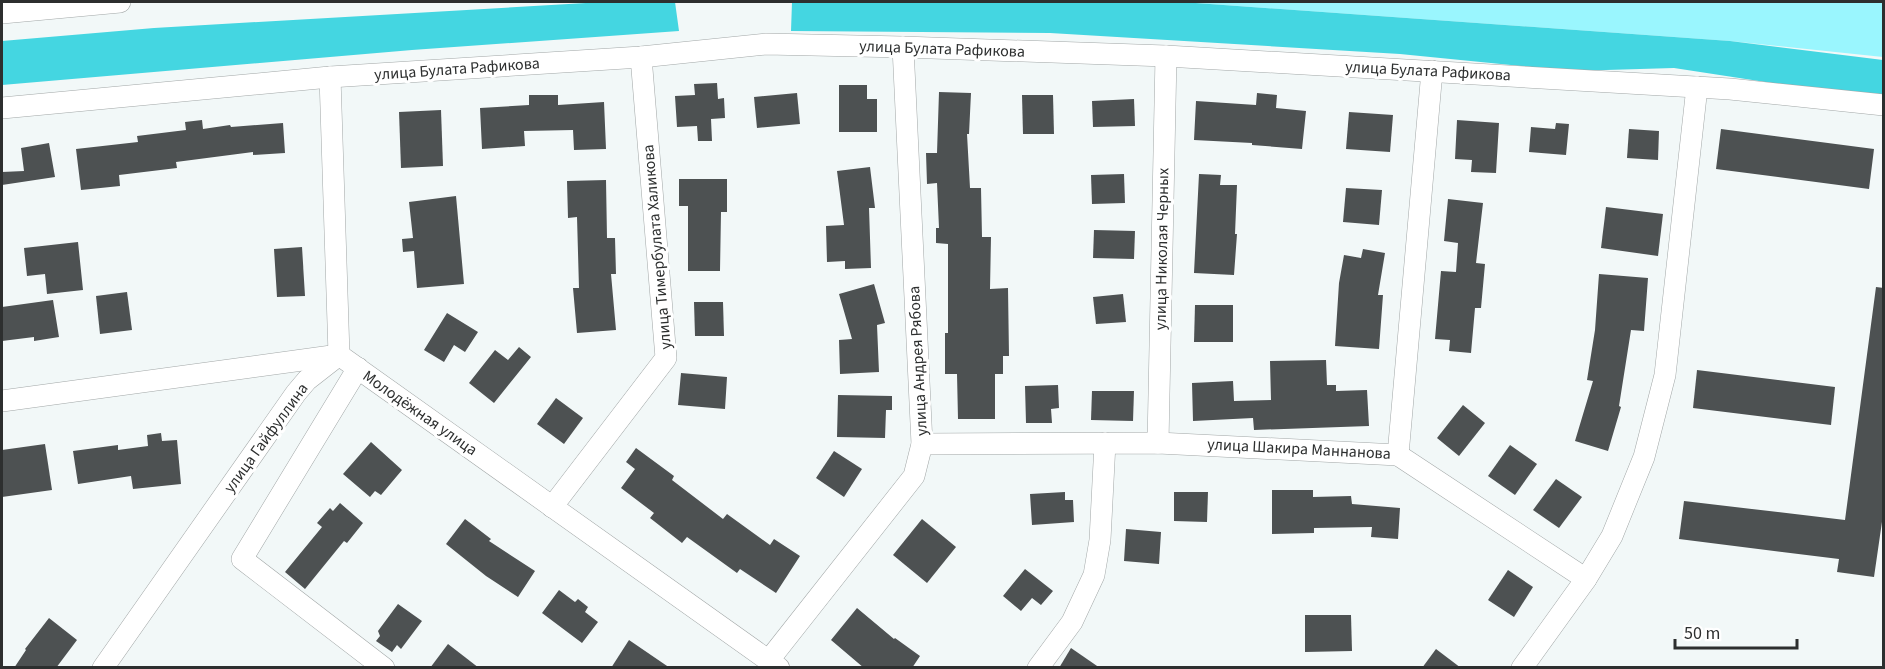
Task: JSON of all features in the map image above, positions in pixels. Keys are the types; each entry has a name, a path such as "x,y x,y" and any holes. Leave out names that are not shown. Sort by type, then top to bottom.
{"street":[{"path":"2,13 120,2"},
{"name":"улица Булата Рафикова","path":"2,108 330,76 641,57 765,44 1166,56 1697,87 1884,105"},
{"name":"улица Андрея Рябова","path":"774,664 914,476 922,444 903,47"},
{"name":"улица Николая Черных","path":"1158,442 1166,56"},
{"name":"улица Тимербулата Халикова","path":"552,507 666,358 641,57"},
{"name":"улица Шакира Маннанова","path":"922,444 1158,442 1398,455 1432,71"},
{"path":"2,401 339,355 330,76"},
{"path":"1522,668 1586,579 1612,536 1644,457 1665,375 1697,87"},
{"name":"Молодёжная улица","path":"339,355 774,664"},
{"name":"улица Гайфуллина","path":"103,668 296,393 307,380 339,355"},
{"path":"358,368 242,559 384,668"},
{"path":"1038,668 1072,622 1094,575 1100,540 1105,443"},
{"path":"1398,455 1586,579"}],"shaded area":[{"path":"603,2 675,2 679,31 412,50 2,85 2,41 154,28"},
{"path":"792,2 1182,2 1730,41 1883,60 1883,100 1674,68 1572,71 1400,54 1050,33 791,31"},
{"path":"1182,2 1883,2 1883,57 1730,41"}],"building":[{"path":"717,83 718,99 724,98 725,118 711,119 712,141 698,141 697,126 677,127 675,96 695,95 694,84"},
{"path":"839,85 867,85 867,99 877,99 877,132 839,132"},
{"path":"939,92 971,93 969,134 967,134 970,188 981,188 982,237 991,237 990,289 1008,288 1009,356 1003,356 1003,374 995,374 995,419 958,419 957,374 945,374 945,333 948,333 948,244 936,243 936,228 939,228 937,183 927,184 926,153 937,153"},
{"path":"797,93 800,124 757,128 754,97"},
{"path":"1257,93 1277,95 1276,108 1306,111 1302,149 1252,145 1252,143 1194,140 1196,101 1256,105"},
{"path":"529,95 558,95 558,105 604,102 606,149 574,150 573,130 524,131 525,146 482,149 480,108 529,105"},
{"path":"1022,95 1053,95 1054,134 1023,134"},
{"path":"1134,99 1135,126 1093,127 1092,101"},
{"path":"441,110 443,166 401,168 399,112"},
{"path":"1349,112 1393,115 1390,152 1346,149"},
{"path":"202,120 203,129 230,125 231,127 283,123 285,153 253,155 253,152 176,162 177,168 119,175 120,186 81,190 76,149 138,142 137,136 186,130 185,122"},
{"path":"1457,120 1499,123 1496,173 1471,172 1472,160 1455,159"},
{"path":"1556,123 1569,124 1566,155 1529,152 1531,127 1555,129"},
{"path":"1629,129 1659,131 1658,160 1627,158"},
{"path":"1721,129 1874,149 1869,189 1716,169"},
{"path":"49,143 55,177 2,185 2,172 24,171 21,148"},
{"path":"870,167 875,208 869,208 871,268 845,269 845,261 827,262 826,226 844,225 837,171"},
{"path":"1124,174 1125,203 1092,204 1091,175"},
{"path":"1199,174 1221,175 1220,185 1237,185 1234,275 1194,273"},
{"path":"679,179 727,179 727,212 721,212 720,271 688,271 688,206 679,206"},
{"path":"606,180 607,238 615,238 616,274 611,274 616,330 577,333 573,288 579,288 577,217 568,218 567,181"},
{"path":"1346,188 1382,190 1379,225 1343,222"},
{"path":"456,196 464,284 417,288 414,251 403,252 402,239 413,238 409,202"},
{"path":"1448,199 1483,203 1476,263 1485,264 1481,308 1475,308 1471,353 1449,351 1450,340 1435,339 1441,271 1456,272 1458,243 1444,241"},
{"path":"1606,207 1663,214 1658,256 1601,248"},
{"path":"1094,230 1135,231 1134,259 1093,258"},
{"path":"78,242 83,290 47,294 45,274 27,276 24,248"},
{"path":"302,247 305,296 277,297 274,249"},
{"path":"1363,249 1385,253 1378,295 1383,295 1379,349 1335,346 1339,283 1344,255 1361,258"},
{"path":"1599,274 1648,278 1644,331 1631,330 1619,406 1621,407 1608,451 1575,441 1593,381 1587,380 1595,330"},
{"path":"874,284 885,323 877,325 879,372 840,374 839,340 852,339 839,294"},
{"path":"1876,287 1884,288 1884,508 1874,577 1837,572 1839,559 1679,539 1684,501 1845,520"},
{"path":"127,292 132,330 100,334 96,296"},
{"path":"1123,294 1126,322 1096,324 1093,297"},
{"path":"53,300 59,337 34,341 34,337 2,341 2,307"},
{"path":"694,302 723,302 724,336 695,336"},
{"path":"1195,305 1233,305 1233,342 1194,342"},
{"path":"447,313 478,332 465,352 454,345 444,362 424,350"},
{"path":"519,347 531,357 494,403 469,383 495,350 508,360"},
{"path":"1326,360 1327,385 1336,385 1336,391 1367,390 1369,426 1254,430 1253,418 1193,421 1192,383 1233,381 1234,401 1271,400 1270,361"},
{"path":"1697,370 1835,387 1831,425 1693,408"},
{"path":"681,373 727,377 725,409 678,405"},
{"path":"1058,385 1059,408 1051,409 1052,423 1026,423 1025,386"},
{"path":"1092,391 1134,391 1133,421 1091,420"},
{"path":"838,395 892,396 892,410 886,410 885,438 837,437"},
{"path":"556,398 583,418 564,444 537,424"},
{"path":"1463,405 1485,423 1459,456 1437,438"},
{"path":"161,433 162,441 177,440 181,484 133,489 131,476 78,484 73,451 118,445 118,450 148,446 147,435"},
{"path":"371,442 402,470 381,495 375,491 370,497 343,474"},
{"path":"45,444 52,490 2,497 2,450"},
{"path":"1510,445 1537,464 1515,495 1488,476"},
{"path":"636,448 674,476 672,480 723,519 727,514 770,545 774,539 800,556 776,593 740,569 737,573 687,537 682,543 650,518 654,513 621,488 635,469 626,462"},
{"path":"834,451 862,469 844,497 816,478"},
{"path":"1556,479 1582,497 1559,528 1533,510"},
{"path":"1272,490 1313,490 1313,497 1351,496 1352,504 1400,508 1398,539 1371,537 1372,527 1314,528 1314,533 1272,534"},
{"path":"1065,492 1065,500 1073,500 1074,522 1032,525 1030,494"},
{"path":"1174,492 1208,492 1207,522 1174,521"},
{"path":"340,503 363,523 347,543 344,541 305,589 285,572 322,527 317,523 330,508 333,511"},
{"path":"465,519 491,539 489,541 535,571 518,597 486,576 446,544"},
{"path":"922,519 956,547 927,583 893,555"},
{"path":"1126,529 1161,532 1159,564 1124,561"},
{"path":"1025,569 1053,591 1041,605 1032,598 1021,611 1003,596"},
{"path":"1508,570 1533,587 1514,617 1488,600"},
{"path":"559,590 575,602 578,599 588,607 585,612 598,622 582,643 542,613"},
{"path":"398,604 422,621 401,649 397,645 392,652 376,641 380,636 378,631"},
{"path":"857,608 894,639 920,656 912,668 864,668 831,640"},
{"path":"1305,615 1351,615 1352,651 1305,652"},
{"path":"49,618 77,640 56,668 14,668 25,649"},
{"path":"629,640 670,668 611,668"},
{"path":"448,644 479,668 430,668"},
{"path":"1071,648 1100,668 1059,668"},
{"path":"1436,649 1461,668 1422,668"}]}
